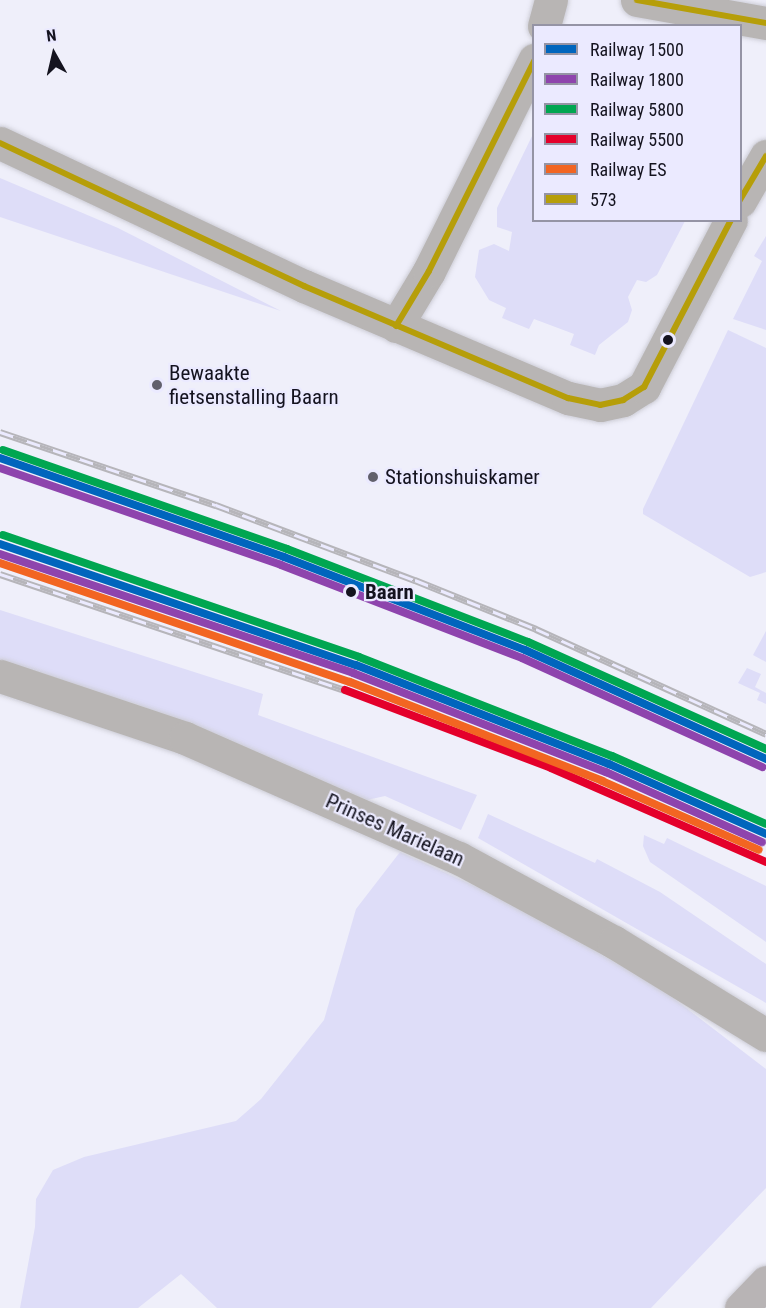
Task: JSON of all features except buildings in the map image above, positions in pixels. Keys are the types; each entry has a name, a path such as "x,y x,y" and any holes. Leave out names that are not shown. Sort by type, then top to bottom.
{"main road":[{"path":"741,1308 766,1282"}],"street":[{"path":"545,24 551,0"},
{"path":"637,0 766,23"},
{"path":"396,326 429,271 532,64"},
{"path":"0,143 396,326 568,398 600,405 623,400 644,387 730,222"},
{"path":"742,199 766,156"},
{"name":"Prinses Marielaan","path":"0,676 184,738 459,858 614,942 766,1035"}],"shaded area":[{"path":"532,136 532,222 684,222 657,275 646,282 637,280 628,297 632,310 628,322 599,345 595,355 570,345 574,334 534,319 529,329 502,318 506,308 489,300 475,277 479,250 494,244 509,251 512,232 497,227 497,208"},
{"path":"0,178 118,228 281,311 0,217"},
{"path":"766,236 766,330 733,319 762,261 754,256"},
{"path":"728,330 766,348 766,572 750,577 643,514 643,509"},
{"path":"0,610 263,694 258,715 477,795 461,830 385,796 367,800 315,781 137,704 0,666"},
{"path":"766,631 766,662 753,655"},
{"path":"747,668 761,674 755,687 766,693 766,704 757,700 760,693 738,683"},
{"path":"488,814 595,863 597,859 660,892 766,964 766,1003 478,838"},
{"path":"644,835 664,844 667,838 766,886 766,942 650,862 643,846"},
{"path":"400,852 518,906 664,991 766,1069 766,1188 651,1308 217,1308 181,1274 138,1308 20,1308 35,1227 36,1199 53,1170 84,1157 236,1121 261,1099 324,1020 356,909"}],"railway":[{"path":"0,432 216,505 415,580 536,629 766,734"},
{"path":"0,574 345,690"}],"rail line":[{"name":"5800","path":"3,450 287,549 528,642 766,749"},
{"name":"1500","path":"0,458 284,557 525,650 766,759"},
{"name":"1800","path":"0,468 281,565 522,658 762,767"},
{"name":"5800","path":"3,535 359,657 612,756 766,824"},
{"name":"1500","path":"0,544 356,665 609,764 766,834"},
{"name":"1800","path":"0,554 353,673 606,772 762,842"},
{"name":"ES","path":"0,563 350,682 602,781 759,850"},
{"name":"5500","path":"345,690 551,768 766,862"}],"transit line":[{"name":"573","path":"637,0 766,23"},
{"name":"573","path":"396,326 429,271 532,65"},
{"name":"573","path":"0,143 304,286 568,398 600,405 623,400 644,387 730,222"},
{"name":"573","path":"742,197 766,156"}],"place":[{"name":"Bewaakte fietsenstalling Baarn","path":"157,385"},
{"name":"Stationshuiskamer","path":"373,477"},
{"name":"Baarn","path":"351,592"}]}
